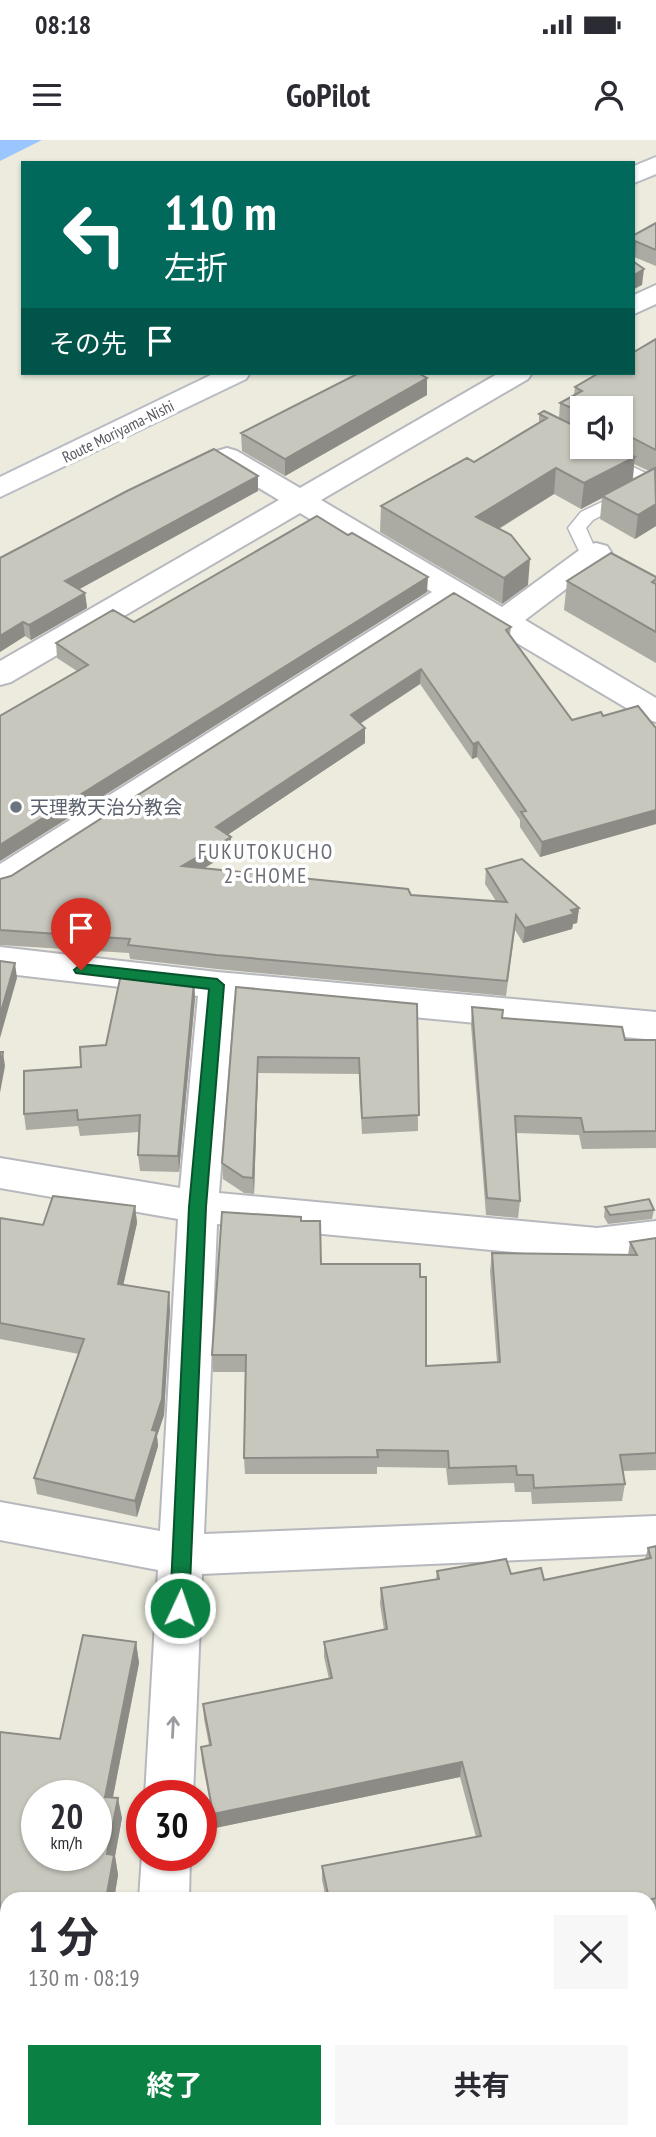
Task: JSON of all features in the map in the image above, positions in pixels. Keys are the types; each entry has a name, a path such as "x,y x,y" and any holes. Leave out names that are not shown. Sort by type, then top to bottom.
{"street":[{"path":"635,175 656,164"},
{"path":"635,305 652,282"},
{"name":"Route Moriyama-Nishi","path":"0,488 232,375"},
{"path":"0,674 514,375"},
{"path":"227,457 656,712"},
{"path":"504,621 596,552"},
{"path":"0,880 454,591"},
{"path":"0,960 217,985 656,1026"},
{"path":"170,1780 198,1207 217,985"},
{"path":"0,1173 198,1207 597,1244 656,1237"},
{"path":"0,1521 183,1555 656,1535"},
{"path":"164,1892 165,1871"}],"lane":[{"path":"606,459 654,483"},
{"path":"618,500 627,470"},
{"path":"654,483 587,516 578,528 585,547 656,586"}],"water":[{"path":"0,140 42,140 0,161"}],"building":[{"path":"656,223 656,250 635,241 635,234"},
{"path":"635,263 644,269 635,274"},
{"path":"656,339 656,450 633,438 633,396 573,396 582,391 575,387 596,375 635,375 635,351"},
{"path":"355,375 422,375 427,378 285,459 241,433"},
{"path":"570,398 570,407 560,403"},
{"path":"544,411 570,424 570,459 631,459 584,483 556,468 476,517 511,535 530,559 504,578 381,506 467,458 474,462 547,418 539,414"},
{"path":"214,449 258,476 65,581 85,593 29,625 23,622 0,636 0,558"},
{"path":"655,468 656,504 638,515 602,496"},
{"path":"317,516 428,577 0,845 0,716 88,665 56,643 113,610 134,622"},
{"path":"611,553 656,577 652,582 656,584 656,632 567,581"},
{"path":"454,593 511,627 506,630 572,720 601,712 603,716 638,706 656,728 656,810 542,842 521,812 526,811 478,742 473,744 421,669 351,715 365,728 216,827 231,837 182,866 408,889 411,895 507,902 486,869 522,859 579,908 571,910 574,914 525,928 516,915 507,981 216,955 128,945 130,939 0,930 0,879 11,876"},
{"path":"0,961 15,963 0,1015"},
{"path":"121,974 194,982 178,1156 138,1155 140,1115 78,1120 77,1110 24,1114 24,1071 81,1067 80,1047 106,1045"},
{"path":"236,987 417,1004 419,1115 362,1118 359,1058 258,1057 253,1178 243,1177 222,1163"},
{"path":"472,1007 503,1010 502,1018 622,1027 625,1040 656,1040 656,1131 584,1132 581,1118 515,1116 520,1201 487,1198"},
{"path":"53,1196 135,1206 118,1284 169,1292 162,1399 152,1430 157,1431 135,1501 34,1478 84,1339 0,1323 0,1218 43,1225"},
{"path":"649,1199 654,1210 610,1215 605,1207"},
{"path":"222,1212 301,1217 301,1221 320,1221 321,1264 420,1264 420,1277 426,1277 426,1366 500,1362 492,1253 637,1255 630,1242 656,1238 656,1453 620,1455 625,1484 534,1488 533,1475 517,1475 516,1466 449,1468 448,1451 377,1450 378,1457 244,1458 246,1355 212,1355"},
{"path":"656,1546 656,1892 328,1892 322,1866 481,1836 462,1762 217,1813 217,1780 207,1780 201,1747 211,1745 203,1704 332,1678 324,1642 387,1629 381,1588 439,1579 437,1571 506,1559 511,1574 541,1568 544,1580 651,1558 648,1548"},
{"path":"83,1635 136,1642 108,1780 21,1780 21,1871 111,1871 107,1892 0,1892 0,1732 60,1739"},
{"path":"112,1798 118,1798 112,1829"}],"place":[{"name":"天理教天治分教会","path":"16,807"}],"district":[{"name":"FUKUTOKUCHO 2-CHOME","path":"266,863"}],"route":[{"path":"81,970 217,985 198,1207 180,1608"}]}
